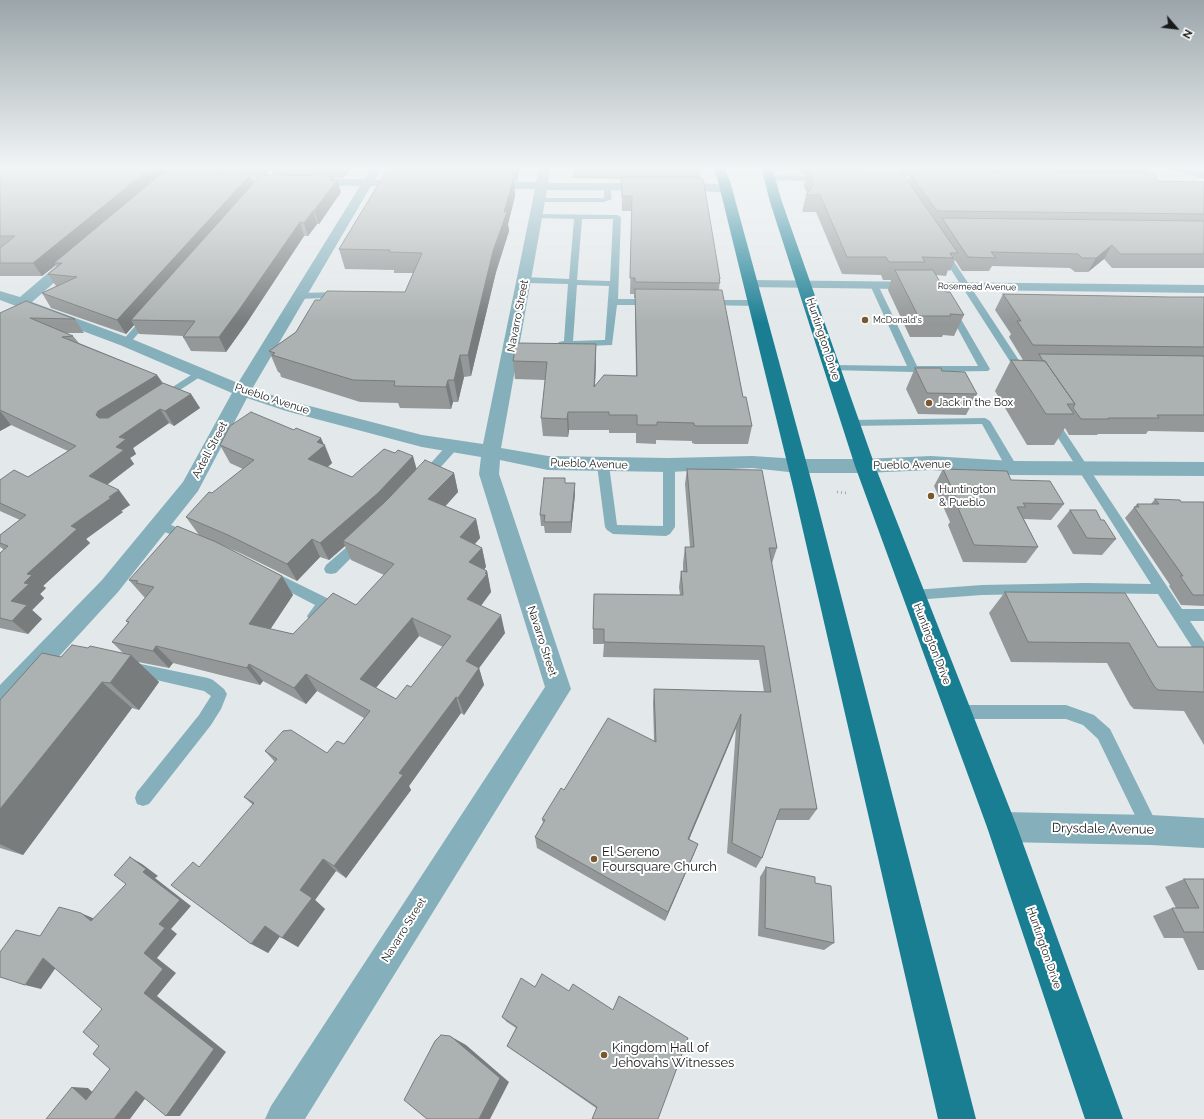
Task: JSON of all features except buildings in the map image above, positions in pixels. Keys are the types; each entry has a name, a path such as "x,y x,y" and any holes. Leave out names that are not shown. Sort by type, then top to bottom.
{"main road":[{"path":"734,219 798,466 957,1119"},
{"name":"Huntington Drive","path":"782,219 865,466 1002,828 1104,1119"}],"street":[{"name":"Axtell Street","path":"0,703 57,652 191,486 242,391 345,219"},
{"name":"Navarro Street","path":"284,1119 558,689 489,474 491,452 516,345 525,280 536,219"},
{"path":"22,303 81,252"},
{"name":"Rosemead Avenue","path":"751,284 874,285 943,294 966,287 1204,289"},
{"name":"Pueblo Avenue","path":"0,295 126,342 242,391 292,407 422,441 548,463 669,465 752,462 798,466 865,466 921,463 1012,468 1204,469"},
{"name":"Drysdale Avenue","path":"1002,828 1151,830 1204,833"}],"lane":[{"path":"568,344 578,219"},
{"path":"554,344 609,343 613,302 617,219"},
{"path":"937,242 1030,385"},
{"path":"525,280 614,284"},
{"path":"874,285 914,369"},
{"path":"832,368 985,369 943,294"},
{"path":"299,296 352,295"},
{"path":"613,302 661,302"},
{"path":"700,303 756,303"},
{"path":"126,342 152,313"},
{"path":"1018,366 1033,366"},
{"path":"156,401 199,373"},
{"path":"1046,410 1082,468 1180,615 1204,654"},
{"path":"850,423 986,422 1012,468"},
{"path":"416,487 453,446"},
{"path":"603,465 611,527 613,529 666,531 669,527 669,465"},
{"path":"159,525 200,542"},
{"path":"331,569 366,536"},
{"path":"262,571 324,603 308,623"},
{"path":"914,595 982,590 1085,588 1162,589"},
{"path":"1180,615 1204,615"},
{"path":"118,665 208,685 219,694 216,704 205,720 144,798"},
{"path":"958,712 1066,712 1088,720 1104,734 1151,830"}],"path":[{"path":"837,492 847,493"}],"place":[{"name":"McDonald's","path":"865,320"},
{"name":"Jack in the Box","path":"929,403"},
{"name":"Huntington & Pueblo","path":"931,496"},
{"name":"El Sereno Foursquare Church","path":"594,859"},
{"name":"Kingdom Hall of Jehovahs Witnesses","path":"604,1055"}]}
